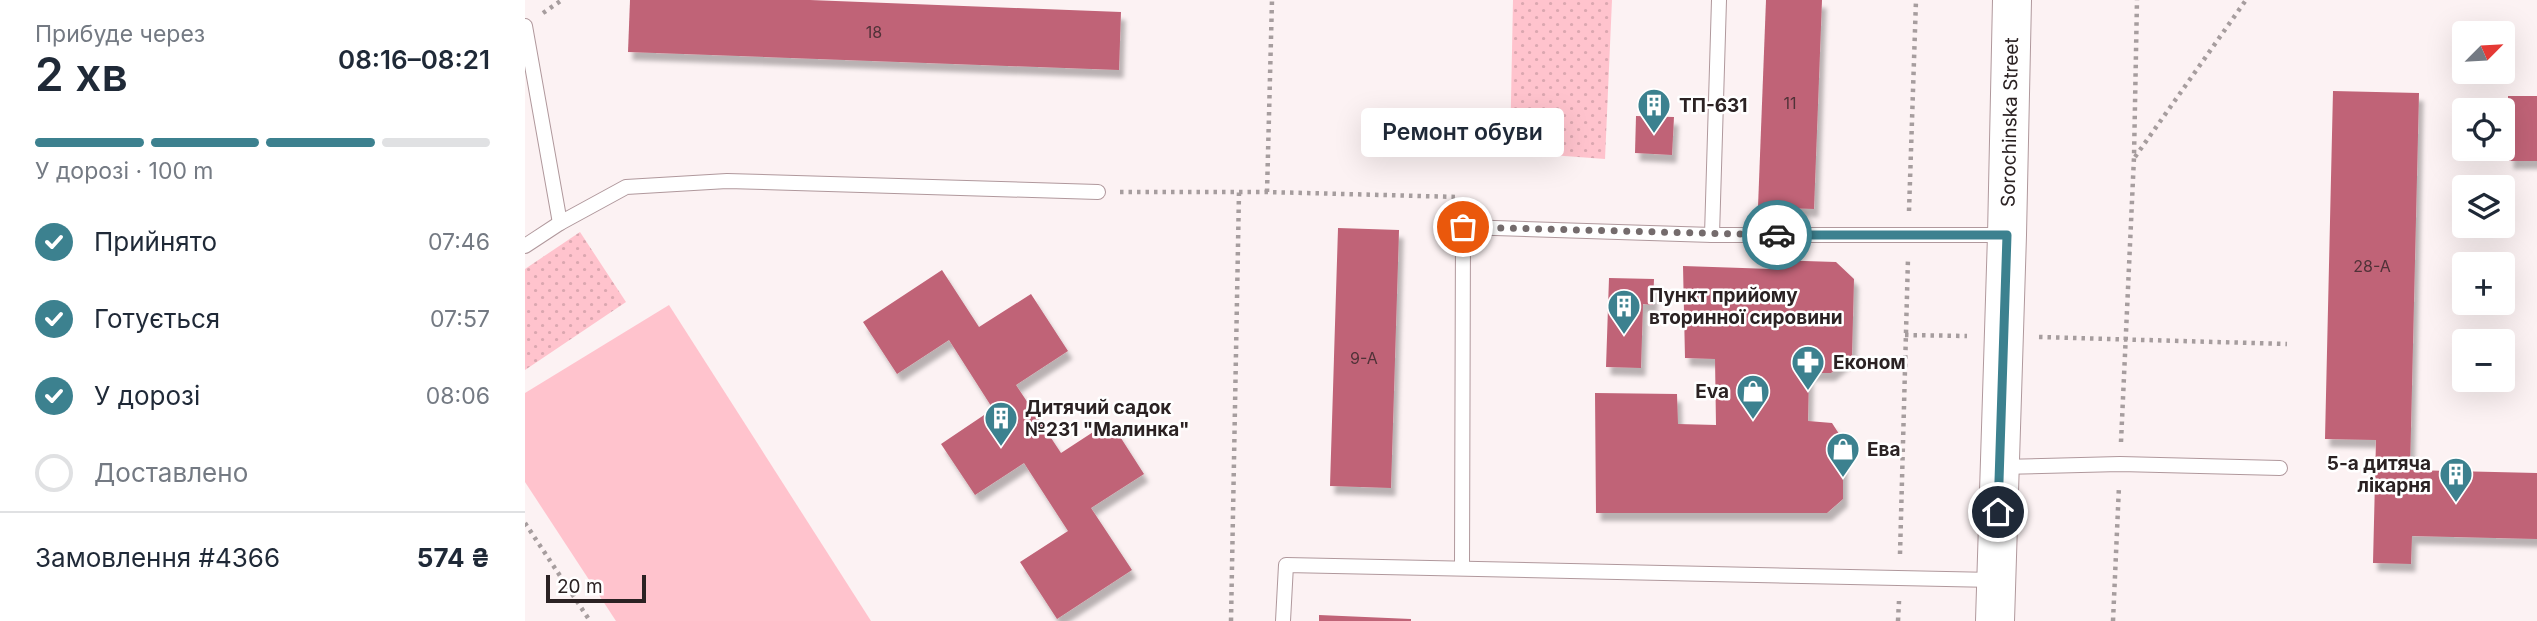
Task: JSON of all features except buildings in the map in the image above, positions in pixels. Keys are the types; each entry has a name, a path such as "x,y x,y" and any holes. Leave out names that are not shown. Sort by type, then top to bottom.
{"main road":[{"name":"Sorochinska Street","path":"1995,621 2012,0"}],"lane":[{"path":"1712,235 1719,0"},
{"path":"525,26 560,223"},
{"path":"525,246 560,223 626,187 727,181 1098,192"},
{"path":"1462,568 1463,227 1712,235 2007,235"},
{"path":"1999,467 2120,464 2280,468"},
{"path":"1283,621 1286,565 1997,580"}],"path":[{"path":"1267,192 1272,0"},
{"path":"1898,621 1916,0"},
{"path":"2113,621 2134,157 2137,0"},
{"path":"2134,157 2246,0"},
{"path":"1098,192 1267,192 1459,197"},
{"path":"1231,621 1239,192"},
{"path":"1905,335 2287,344"},
{"path":"525,523 590,621"}],"shaded area":[{"path":"1513,0 1612,0 1605,159 1510,152"},
{"path":"580,232 626,302 525,370 525,269"},
{"path":"669,305 871,621 616,621 525,482 525,393"}],"way so far":[{"path":"1463,227 1777,235"}],"place":[{"name":"ТП-631","path":"1654,135"},
{"name":"Ремонт обуви","path":"1463,227"},
{"name":"Пункт прийому вторинної сировини","path":"1624,336"},
{"name":"Економ","path":"1808,392"},
{"name":"Eva","path":"1753,421"},
{"name":"Дитячий садок №231 \"Малинка\"","path":"1001,448"},
{"name":"Ева","path":"1843,479"},
{"name":"5-а дитяча лікарня","path":"2456,504"}],"route":[{"path":"1777,235 2007,235 1998,512"}]}
